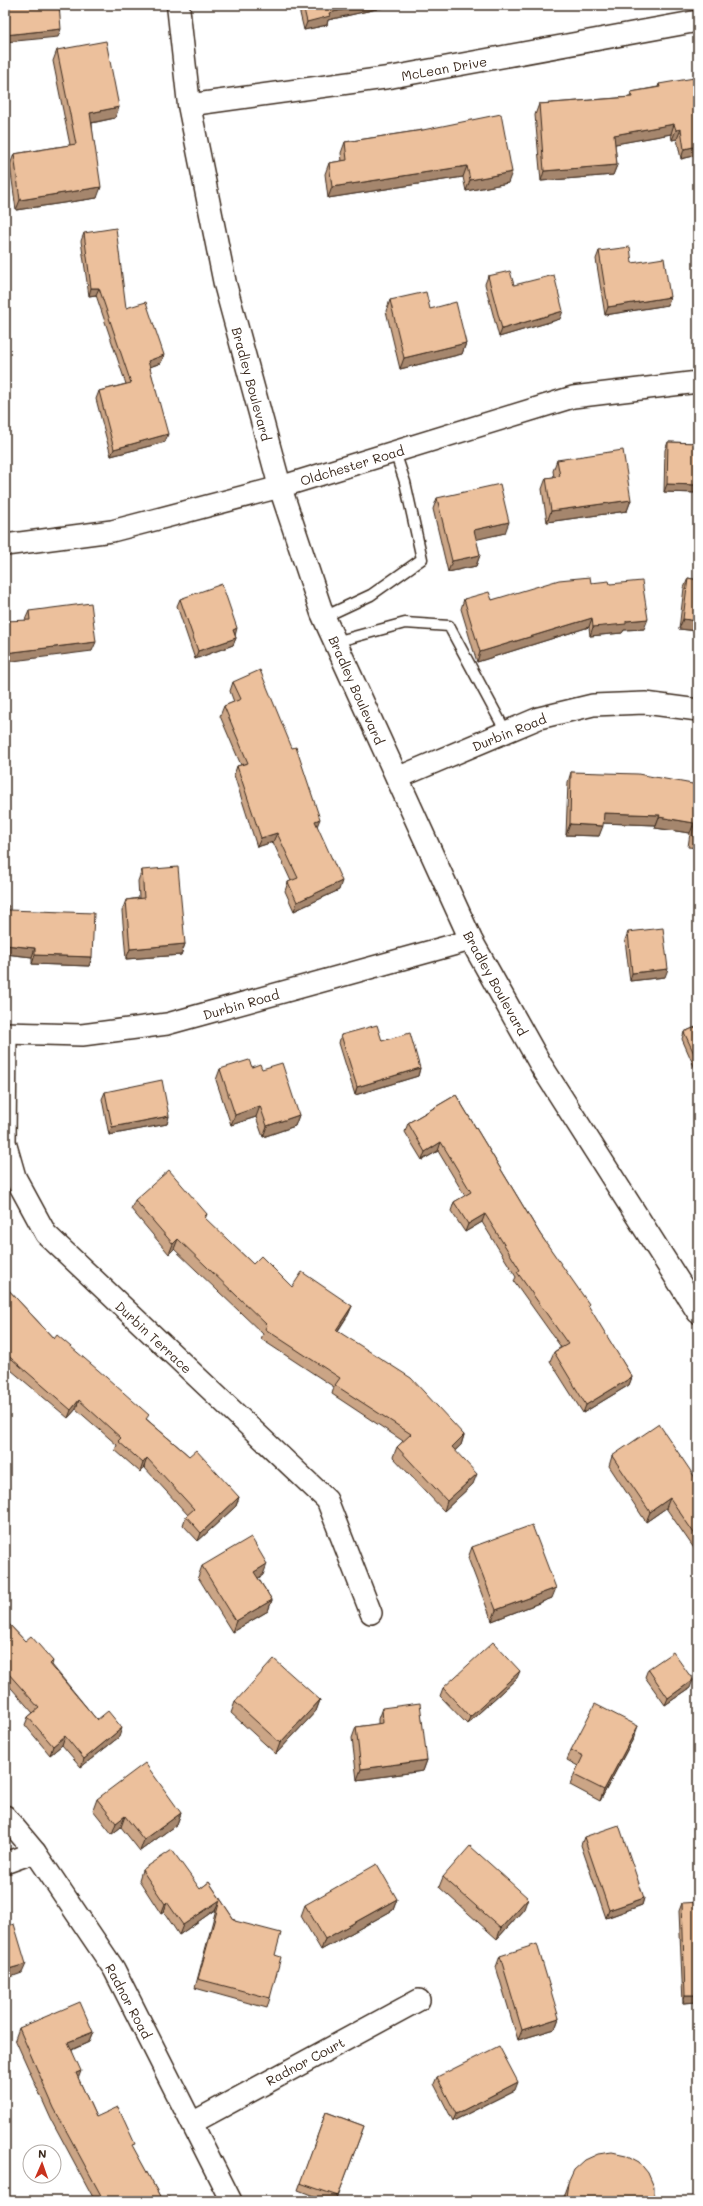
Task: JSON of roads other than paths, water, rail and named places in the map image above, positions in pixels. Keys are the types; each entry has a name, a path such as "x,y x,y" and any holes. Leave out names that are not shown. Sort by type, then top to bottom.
{"main road":[{"name":"Bradley Boulevard","path":"178,5 189,105 224,284 280,487 324,617 471,940 542,1067 698,1312"}],"street":[{"name":"McLean Drive","path":"189,105 392,77 698,21"},
{"name":"Oldchester Road","path":"5,545 112,531 280,487 573,398 698,382"},
{"name":"Durbin Road","path":"396,778 539,718 593,706 646,702 698,710"},
{"name":"Durbin Road","path":"6,1034 82,1034 167,1024 471,940"},
{"name":"Durbin Terrace","path":"6,1034 5,1142 15,1177 46,1234 327,1500 371,1613"},
{"name":"Radnor Road","path":"5,1816 35,1852 114,1969 231,2201"},
{"path":"5,1863 35,1852"},
{"name":"Radnor Court","path":"192,2123 419,2000"}],"lane":[{"path":"324,617 371,595 422,559 405,482 395,452"},
{"path":"335,642 405,623 449,626 506,732"}]}
